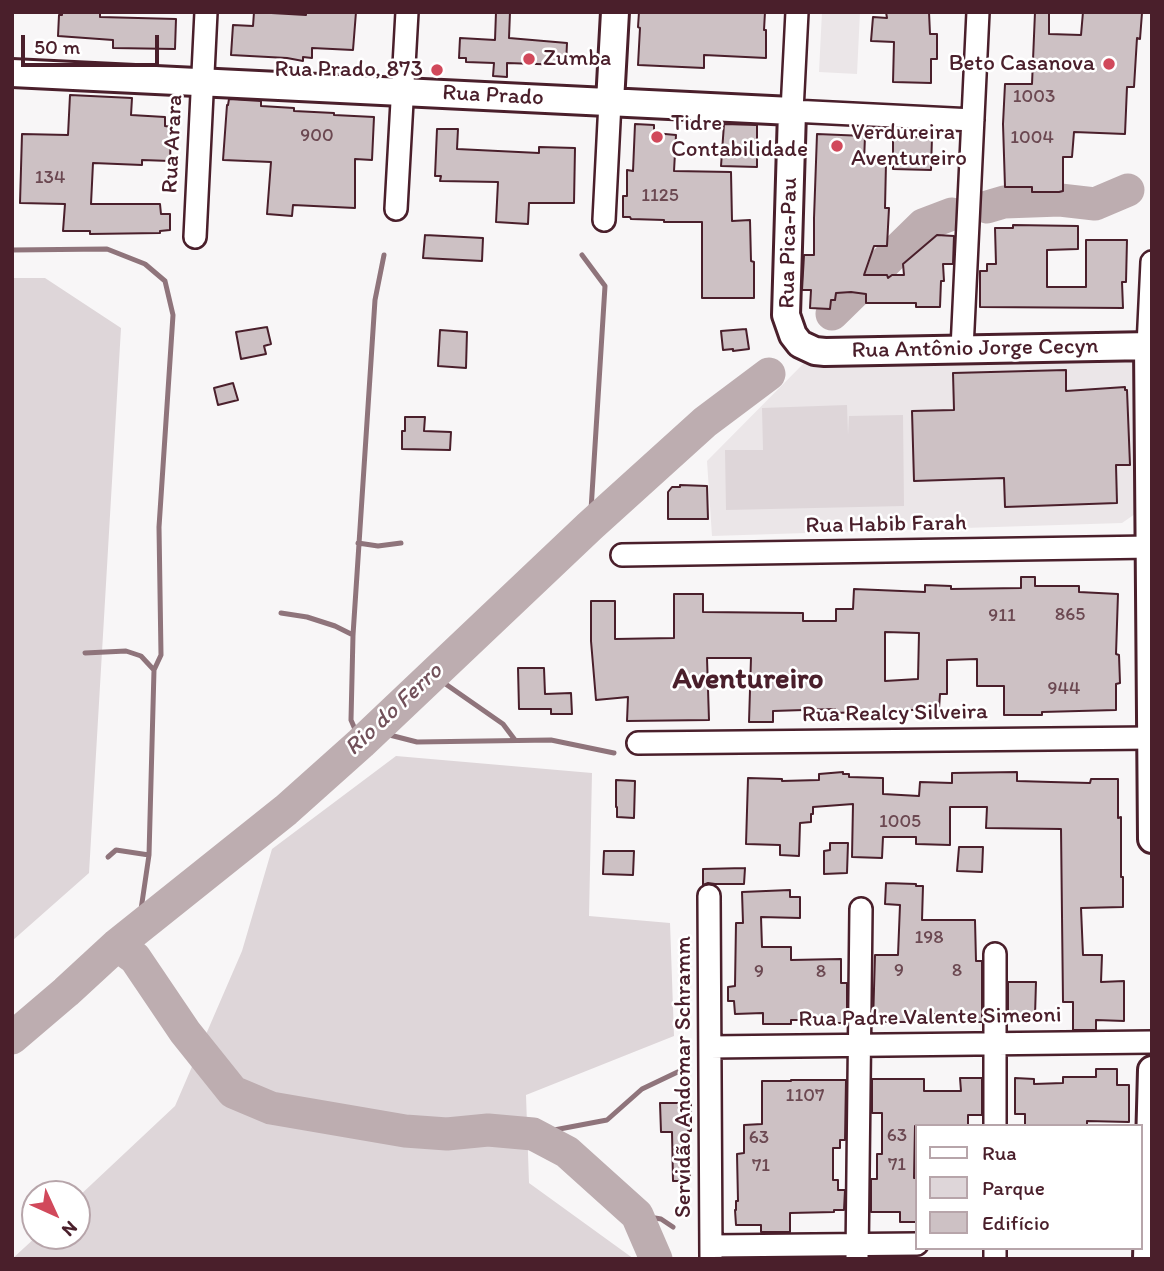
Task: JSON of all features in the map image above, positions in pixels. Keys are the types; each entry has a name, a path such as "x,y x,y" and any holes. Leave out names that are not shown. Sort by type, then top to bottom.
{"street":[{"name":"Rua Arara","path":"195,237 206,12"},
{"path":"396,209 407,12"},
{"path":"604,220 615,12"},
{"name":"Rua Pica-Pau","path":"797,12 786,315 793,335 800,344"},
{"path":"962,349 978,12"},
{"name":"Rua Prado","path":"12,72 973,120"},
{"path":"1152,262 1152,838"},
{"name":"Rua Antônio Jorge Cecyn","path":"800,344 825,352 1150,346"},
{"name":"Rua Habib Farah","path":"622,555 1151,547"},
{"name":"Rua Realcy Silveira","path":"638,743 1152,738"},
{"name":"Servidão Andomar Schramm","path":"709,896 711,1252"},
{"path":"858,1252 861,909"},
{"path":"995,954 995,1124"},
{"name":"Rua Padre Valente Simeoni","path":"710,1047 1152,1042"},
{"path":"1147,1246 1152,1070"},
{"path":"711,1252 858,1252 916,1244"}],"shaded area":[{"path":"822,12 860,12 857,74 819,72"},
{"path":"1128,357 1134,360 1136,368 1136,505 1135,514 1122,523 712,536 707,461 804,363"}],"green space":[{"path":"12,278 45,278 121,328 89,873 12,941"},
{"path":"847,405 848,435 849,416 903,415 904,506 726,510 725,450 763,450 762,408"},
{"path":"396,756 592,773 589,916 670,923 674,1036 526,1095 529,1183 634,1259 12,1259 22,1250 91,1250 91,1185 175,1106 242,951 272,849"}],"building":[{"path":"62,12 100,12 100,17 176,19 175,49 113,48 113,40 58,36 59,15 62,15"},
{"path":"254,12 306,15 306,12 356,12 353,50 312,48 312,58 303,57 303,61 231,55 233,25 253,26"},
{"path":"496,12 510,12 509,38 567,43 566,65 507,63 507,77 493,76 494,63 466,62 466,58 459,58 460,38 495,40"},
{"path":"639,12 765,12 766,58 704,55 704,68 638,65"},
{"path":"886,12 929,12 930,34 937,34 937,59 931,59 931,83 893,82 894,42 871,41 873,17 887,18"},
{"path":"1035,12 1049,12 1049,34 1081,35 1083,12 1142,13 1140,39 1137,38 1134,87 1127,87 1125,134 1074,132 1072,157 1063,157 1063,191 1059,192 1032,192 1032,187 1005,187 1005,84 1032,84"},
{"path":"70,95 132,98 131,115 165,117 165,126 171,127 170,161 142,160 142,165 93,163 91,204 160,204 161,214 170,214 170,230 160,233 90,234 90,231 63,231 65,204 20,203 22,134 68,135"},
{"path":"229,99 261,101 261,106 294,108 294,111 374,117 372,160 355,159 355,208 293,205 292,216 267,214 271,162 223,160"},
{"path":"635,124 654,125 654,133 676,135 674,171 731,172 732,221 750,220 754,298 702,298 702,222 664,222 623,217 623,196 627,196 627,170 633,171"},
{"path":"724,124 757,125 757,167 721,166"},
{"path":"437,129 458,129 457,149 539,153 539,147 575,148 574,203 529,203 528,224 496,222 498,182 440,181 441,176 435,176"},
{"path":"817,134 865,136 864,162 886,163 885,208 889,208 887,246 874,246 864,275 887,275 888,278 892,275 904,275 903,264 937,235 954,236 953,264 943,264 944,281 941,281 940,307 916,307 916,303 866,303 866,294 851,292 836,293 835,300 831,300 830,309 810,308 811,290 802,290 804,255 814,255"},
{"path":"893,137 932,137 931,170 893,169"},
{"path":"1013,225 1078,226 1078,249 1047,250 1047,287 1086,287 1086,240 1127,240 1126,282 1122,282 1123,308 980,307 980,271 987,271 987,264 996,264 995,228 1013,228"},
{"path":"425,235 483,238 482,261 423,258"},
{"path":"267,327 271,344 264,346 266,354 241,359 236,332"},
{"path":"746,329 749,349 723,350 721,331"},
{"path":"440,330 467,332 466,368 438,366"},
{"path":"1066,370 1066,391 1125,387 1127,390 1130,465 1116,465 1117,503 1005,507 1004,478 914,481 912,411 954,410 953,373"},
{"path":"233,383 238,400 218,405 214,388"},
{"path":"405,417 425,417 424,431 451,432 450,450 402,449"},
{"path":"707,486 708,519 668,519 668,492 672,487"},
{"path":"1021,577 1035,577 1035,586 1079,586 1079,592 1118,594 1116,654 1119,655 1120,683 1116,684 1116,710 1004,715 1004,686 977,686 977,659 947,660 947,694 940,694 939,709 835,713 835,709 773,711 773,722 749,722 751,658 707,658 709,720 627,721 628,697 596,700 591,601 615,601 615,639 674,638 674,594 703,594 703,612 803,613 803,621 836,621 836,609 853,609 854,589 925,592 925,585 951,586 951,589 1021,588","holes":["885,632 919,633 918,679 885,681"]},
{"path":"518,668 544,668 545,694 571,693 572,714 551,714 551,709 519,709"},
{"path":"1017,772 1017,781 1090,783 1091,779 1118,779 1123,907 1081,908 1083,955 1102,955 1101,982 1124,981 1124,1021 1096,1020 1096,1030 1073,1030 1073,1002 1063,1002 1061,829 986,828 987,807 950,807 950,845 916,844 916,837 883,837 882,858 852,857 853,804 813,807 811,822 800,823 799,856 780,855 780,845 746,844 748,778 819,780 819,774 849,774 849,777 883,778 883,794 919,796 920,782 952,783 952,773"},
{"path":"616,780 635,781 634,818 617,817"},
{"path":"830,843 848,843 847,873 824,874 824,851 830,850"},
{"path":"959,847 983,847 982,872 957,871"},
{"path":"604,851 634,851 633,875 603,874"},
{"path":"745,868 744,884 703,885 703,869"},
{"path":"886,883 923,886 922,920 975,920 976,961 982,961 982,1022 959,1022 959,1014 925,1014 925,1022 873,1022 875,955 898,955 900,905 885,904"},
{"path":"790,890 790,897 800,897 800,918 761,917 762,947 791,947 791,960 841,959 841,983 847,983 847,1023 791,1020 791,1024 763,1024 763,1013 735,1014 734,1001 728,1001 728,987 735,986 736,923 743,923 742,892"},
{"path":"1008,982 1036,982 1035,1016 1008,1016"},
{"path":"1096,1069 1117,1069 1117,1085 1129,1085 1129,1122 1025,1124 1025,1114 1015,1114 1015,1078 1034,1079 1034,1084 1063,1083 1063,1077 1096,1077"},
{"path":"960,1078 982,1078 982,1115 968,1115 968,1124 915,1126 916,1222 900,1222 900,1212 871,1212 871,1179 877,1179 877,1154 882,1154 882,1113 872,1113 872,1079 924,1079 924,1091 961,1091"},
{"path":"846,1080 845,1140 840,1140 840,1148 833,1148 833,1180 838,1180 838,1190 845,1190 844,1210 790,1213 790,1232 761,1232 761,1225 736,1225 737,1154 744,1153 744,1125 762,1124 762,1081"},
{"path":"660,1103 691,1103 691,1131 688,1131 690,1181 673,1181 672,1132 661,1132"}],"waterway":[{"name":"Rio do Ferro","path":"987,207 1004,202 1060,200 1095,204 1128,190"},
{"name":"Rio do Ferro","path":"832,314 923,225 952,214"},
{"path":"12,250 107,249 145,264 165,281 173,315 159,527 161,655 154,670 149,855 138,930"},
{"path":"361,743 351,720 353,635 375,300 384,255"},
{"path":"582,255 605,286 590,526"},
{"name":"Rio do Ferro","path":"12,1038 117,945 286,810 705,422 769,374"},
{"path":"358,543 378,546 401,543"},
{"path":"281,613 307,617 353,635"},
{"path":"85,653 126,651 141,656 154,670"},
{"path":"435,673 447,685 503,724 515,740"},
{"path":"374,731 417,742 551,740 614,753"},
{"path":"108,857 116,850 149,855"},
{"path":"117,945 135,958 185,1032 233,1092 271,1108 405,1131 447,1134 488,1130 533,1134 567,1152 637,1215 656,1259"},
{"path":"533,1134 607,1120 642,1089 686,1068"},
{"path":"637,1215 661,1219 673,1227"}],"place":[{"name":"Zumba","path":"529,59"},
{"name":"Beto Casanova","path":"1109,64"},
{"name":"Rua Prado, 873","path":"437,70"},
{"name":"Tidre Contabilidade","path":"657,137"},
{"name":"Verdureira Aventureiro","path":"837,146"}],"district":[{"name":"Aventureiro","path":"748,680"}]}
